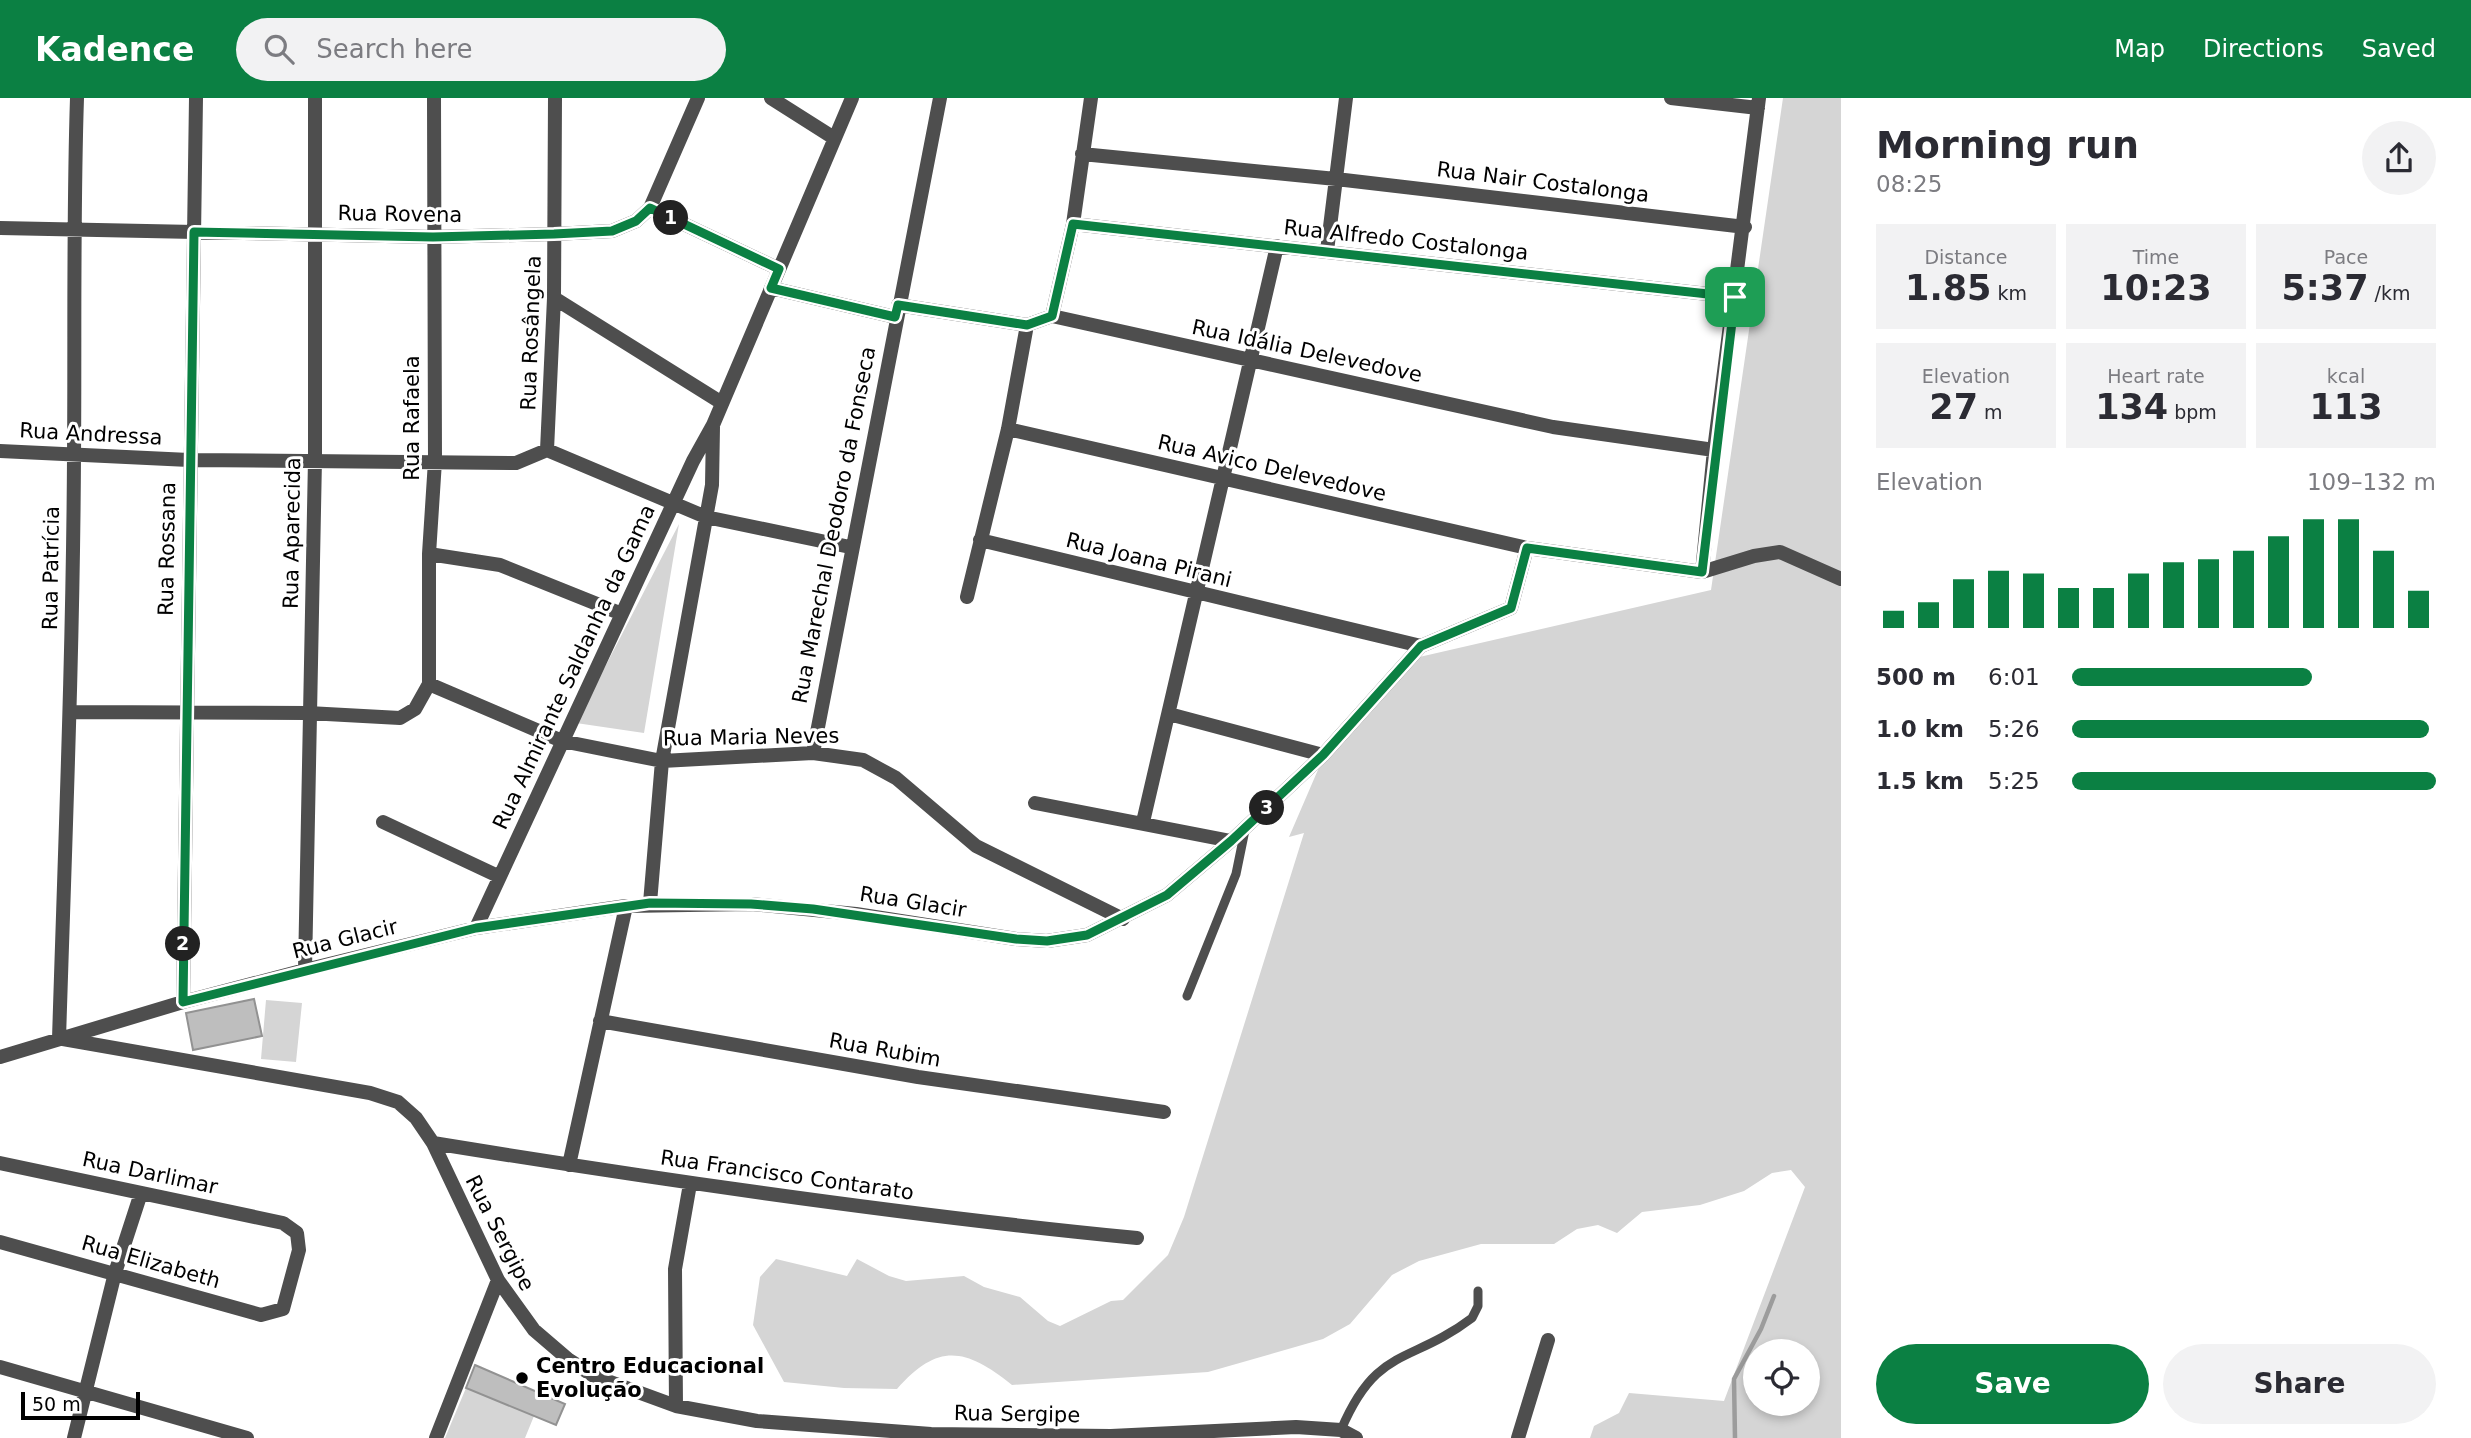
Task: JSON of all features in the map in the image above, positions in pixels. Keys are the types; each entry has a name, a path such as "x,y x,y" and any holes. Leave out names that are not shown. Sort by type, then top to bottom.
{"street":[{"name":"Rua Patrícia","path":"59,1039 70,712 74,456 73,230 77,98"},
{"name":"Rua Rossana","path":"183,1002 185,711 196,98"},
{"name":"Rua Aparecida","path":"305,970 315,459 315,98"},
{"name":"Rua Rafaela","path":"429,684 429,554 435,461 434,98"},
{"name":"Rua Rosângela","path":"547,450 554,298 555,98"},
{"path":"698,98 650,208 779,269"},
{"path":"771,98 834,138"},
{"name":"Rua Almirante Saldanha da Gama","path":"476,928 498,876 713,425 852,98"},
{"name":"Rua Marechal Deodoro da Fonseca","path":"813,753 850,547 940,98"},
{"path":"771,288 897,311 1027,325 1052,316 1073,224 1091,98"},
{"path":"1327,251 1346,98"},
{"path":"1671,98 1759,103 1714,450 1702,572 1754,556 1780,552 1841,579"},
{"name":"Rua Nair Costalonga","path":"1082,154 1336,179 1745,227"},
{"name":"Rua Rovena","path":"0,228 433,237 554,234 612,231 636,221 650,208"},
{"name":"Rua Alfredo Costalonga","path":"1073,224 1735,297"},
{"path":"1143,822 1248,360 1277,246"},
{"path":"554,298 722,403"},
{"name":"Rua Idália Delevedove","path":"1052,316 1553,427 1714,450"},
{"path":"967,597 1008,429 1027,325"},
{"name":"Rua Almirante Saldanha da Gama","path":"650,903 662,761 706,517 714,459 713,425"},
{"name":"Rua Avico Delevedove","path":"1008,429 1527,548 1702,572"},
{"path":"547,450 706,517 850,547"},
{"name":"Rua Andressa","path":"0,451 189,460 315,459 516,463 547,450"},
{"name":"Rua Joana Pirani","path":"980,540 1421,646"},
{"name":"Rua Glacir","path":"59,1039 183,1002 476,928 650,903 751,904 813,909 1016,939 1047,941 1087,935 1167,895 1231,841 1323,755 1421,646 1511,608 1527,548"},
{"path":"429,554 500,565 622,614"},
{"path":"70,712 185,711 393,717 412,713 429,684"},
{"name":"Rua Maria Neves","path":"429,684 562,741 662,761 813,753 846,756 882,768 976,846 1123,919"},
{"path":"1169,715 1323,755"},
{"path":"1035,803 1231,841"},
{"path":"383,822 498,876"},
{"path":"569,1165 626,906"},
{"name":"Rua Rubim","path":"600,1021 918,1077 1164,1112"},
{"name":"Rua Sergipe","path":"0,1058 59,1039 385,1096 408,1109 433,1143 498,1280 520,1315 569,1360 594,1377 676,1406 805,1432 1111,1436 1296,1427 1340,1430 1356,1438"},
{"name":"Rua Francisco Contarato","path":"433,1143 690,1184 983,1223 1137,1238"},
{"name":"Rua Darlimar","path":"0,1163 291,1226 297,1233 299,1250 287,1303"},
{"path":"676,1406 675,1269 690,1184"},
{"path":"74,1438 115,1273 141,1193"},
{"name":"Rua Elizabeth","path":"0,1242 261,1315 278,1312 287,1303"},
{"path":"436,1438 498,1280"},
{"path":"1518,1438 1548,1340"},
{"path":"0,1367 247,1438"}],"lane":[{"path":"1187,996 1236,874 1245,828"},
{"path":"1340,1430 1357,1394 1378,1370 1472,1318 1478,1306 1478,1291"}],"shaded area":[{"path":"1783,98 1841,98 1841,1438 1590,1438 1594,1426 1619,1413 1629,1393 1724,1401 1743,1351 1743,1416 1820,1416 1820,1339 1747,1339 1805,1187 1791,1170 1772,1173 1744,1191 1700,1205 1642,1212 1617,1233 1598,1225 1577,1229 1554,1244 1481,1244 1419,1261 1392,1275 1350,1324 1323,1339 1208,1372 1012,1385 980,1363 953,1356 939,1357 926,1363 897,1389 844,1388 784,1382 753,1325 760,1277 776,1259 847,1276 857,1259 889,1276 906,1281 964,1276 984,1287 1020,1297 1048,1321 1060,1326 1111,1301 1123,1300 1168,1255 1184,1217 1304,833 1289,837 1333,735 1402,661 1711,590"},
{"path":"679,524 644,733 576,723"},
{"path":"266,1000 302,1003 296,1062 261,1059"},
{"path":"466,1388 534,1416 525,1438 445,1438"}],"building":[{"path":"254,999 262,1036 193,1050 186,1013"},
{"path":"475,1365 565,1404 556,1425 466,1388"}],"waterway":[{"path":"1735,1438 1734,1379 1761,1329 1774,1296"}],"place":[{"name":"Centro Educacional Evolução","path":"522,1378"}],"route":[{"path":"650,208 779,269 771,288 895,317 898,305 1027,325 1052,316 1073,224 1735,297 1714,450 1702,572 1527,548 1511,608 1421,646 1323,755 1231,841 1167,895 1105,928 1087,935 1047,941 1016,939 813,909 751,904 650,903 476,928 183,1002 185,711 194,232 433,237 612,231 628,226 650,208"}]}
